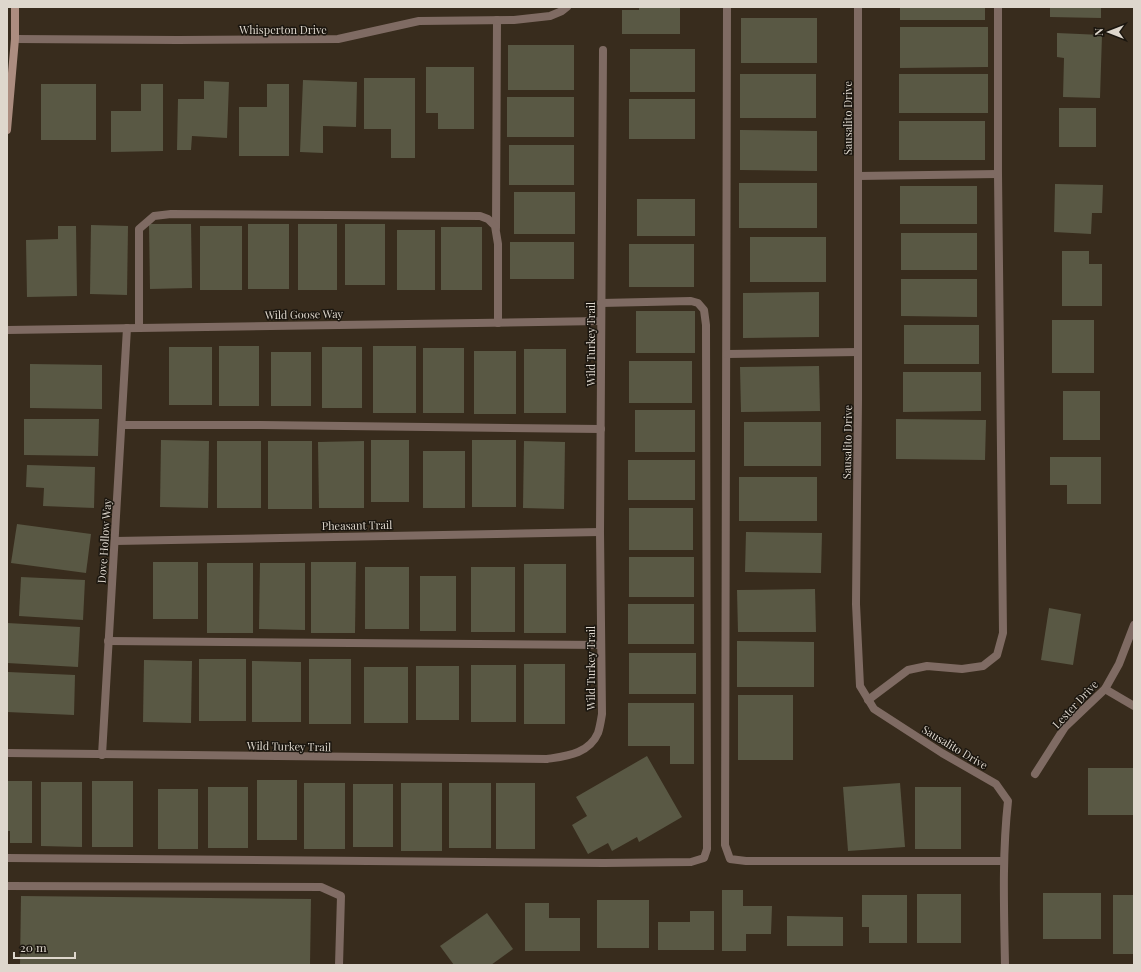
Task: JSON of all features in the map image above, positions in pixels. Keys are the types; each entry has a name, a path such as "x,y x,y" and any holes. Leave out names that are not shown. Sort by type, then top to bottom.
{"main road":[{"path":"7,130 15,39 15,7"}],"street":[{"name":"Whisperton Drive","path":"15,39 338,39 419,21 497,20 550,16 567,7"},
{"path":"727,7 725,845 730,859 746,861 1004,861 1005,965"},
{"name":"Sausalito Drive","path":"858,7 856,604 860,686 874,709 942,753 996,784 1008,801 1004,861"},
{"path":"868,700 908,670 927,666 962,669 983,666 997,655 1003,633 998,174 998,7"},
{"path":"497,20 496,229 498,244 498,322"},
{"name":"Wild Turkey Trail","path":"7,753 539,759 574,755 592,743 598,733 602,714 600,532 603,50"},
{"path":"858,176 998,174"},
{"path":"139,328 139,229 154,216 171,214 474,215 488,219 496,229"},
{"path":"7,858 604,863 691,862 704,858 707,849 707,834 706,325 704,310 698,303 691,301 601,303"},
{"name":"Wild Goose Way","path":"7,330 601,321"},
{"name":"Dove Hollow Way","path":"102,755 128,328"},
{"path":"727,354 858,352"},
{"path":"122,425 277,425 601,429"},
{"name":"Pheasant Trail","path":"115,541 600,532"},
{"name":"Lester Drive","path":"1035,774 1066,727 1105,689 1119,664 1134,625"},
{"path":"108,642 601,645"},
{"path":"1105,689 1134,706"},
{"path":"7,886 321,887 341,896 339,965"}],"building":[{"path":"639,7 680,7 680,34 622,34 622,10 639,10"},
{"path":"900,7 985,7 985,20 900,20"},
{"path":"1050,7 1101,7 1101,18 1050,17"},
{"path":"741,18 817,18 817,63 741,63"},
{"path":"900,27 988,27 988,67 900,68"},
{"path":"1057,33 1102,35 1100,98 1063,97 1064,58 1057,57"},
{"path":"508,45 574,45 574,90 508,90"},
{"path":"630,49 695,49 695,92 630,92"},
{"path":"426,67 474,67 474,129 438,129 438,113 426,113"},
{"path":"740,74 816,74 816,118 740,118"},
{"path":"899,74 988,74 988,113 899,113"},
{"path":"364,78 415,78 415,158 391,158 391,129 364,129"},
{"path":"303,80 357,82 356,127 323,126 323,153 300,152"},
{"path":"204,81 229,82 227,138 192,136 191,150 177,150 178,99 204,99"},
{"path":"41,84 96,84 96,140 41,140"},
{"path":"141,84 163,84 163,151 111,152 111,111 141,111"},
{"path":"267,84 289,84 289,156 239,156 239,107 267,107"},
{"path":"507,97 574,97 574,137 507,137"},
{"path":"629,99 695,99 695,139 629,139"},
{"path":"1059,108 1096,108 1096,147 1059,147"},
{"path":"899,121 985,121 985,160 899,160"},
{"path":"740,130 817,131 817,171 740,170"},
{"path":"509,145 574,145 574,185 509,185"},
{"path":"739,183 817,183 817,228 739,228"},
{"path":"1055,184 1103,185 1102,213 1092,213 1091,234 1054,232"},
{"path":"900,186 977,186 977,224 900,224"},
{"path":"514,192 575,192 575,234 514,234"},
{"path":"637,199 695,199 695,236 637,236"},
{"path":"149,224 191,224 192,288 150,289"},
{"path":"248,224 289,224 289,289 248,289"},
{"path":"298,224 337,224 337,290 298,290"},
{"path":"345,224 385,224 385,285 345,285"},
{"path":"91,225 128,226 127,295 90,294"},
{"path":"58,226 76,226 77,296 27,297 26,240 58,239"},
{"path":"200,226 242,226 242,290 200,290"},
{"path":"441,227 482,227 482,290 441,290"},
{"path":"397,230 435,230 435,290 397,290"},
{"path":"901,233 977,233 977,270 901,270"},
{"path":"750,237 826,237 826,282 750,282"},
{"path":"510,242 574,242 574,279 510,279"},
{"path":"629,244 694,244 694,287 629,287"},
{"path":"1062,251 1089,251 1089,264 1102,264 1102,306 1062,306"},
{"path":"901,279 977,279 977,317 901,316"},
{"path":"819,292 819,337 743,338 743,293"},
{"path":"636,311 695,311 695,353 636,353"},
{"path":"1052,320 1094,320 1094,373 1052,373"},
{"path":"904,325 979,325 979,364 904,364"},
{"path":"219,346 259,346 259,406 219,406"},
{"path":"373,346 416,346 416,413 373,413"},
{"path":"169,347 212,347 212,405 169,405"},
{"path":"322,347 362,347 362,408 322,408"},
{"path":"423,348 464,348 464,413 423,413"},
{"path":"524,349 566,349 566,413 524,413"},
{"path":"474,351 516,351 516,414 474,414"},
{"path":"271,352 311,352 311,406 271,406"},
{"path":"629,361 692,361 692,403 629,403"},
{"path":"30,364 102,365 102,409 30,408"},
{"path":"819,366 820,411 741,412 740,367"},
{"path":"903,372 981,372 981,411 903,412"},
{"path":"1063,391 1100,391 1100,440 1063,440"},
{"path":"635,410 695,410 695,452 635,452"},
{"path":"24,419 99,419 98,456 24,455"},
{"path":"896,419 986,420 985,460 896,459"},
{"path":"744,422 821,422 821,466 744,466"},
{"path":"161,440 209,441 208,508 160,507"},
{"path":"371,440 409,440 409,502 371,502"},
{"path":"472,440 516,440 516,507 472,507"},
{"path":"217,441 261,441 261,508 217,508"},
{"path":"268,441 312,441 312,509 268,509"},
{"path":"364,441 364,508 319,508 318,442"},
{"path":"524,441 565,442 564,509 523,508"},
{"path":"423,451 465,451 465,508 423,508"},
{"path":"1050,457 1101,457 1101,504 1067,504 1067,485 1050,485"},
{"path":"628,460 695,460 695,500 628,500"},
{"path":"27,465 95,467 94,508 43,506 44,488 26,487"},
{"path":"739,477 817,477 817,521 739,521"},
{"path":"629,508 693,508 693,550 629,550"},
{"path":"17,524 91,534 86,573 11,563"},
{"path":"746,532 822,533 821,573 745,572"},
{"path":"629,557 694,557 694,597 629,597"},
{"path":"153,562 198,562 198,619 153,619"},
{"path":"311,562 356,562 355,633 311,633"},
{"path":"207,563 253,563 253,633 207,633"},
{"path":"260,563 305,563 305,630 259,629"},
{"path":"524,564 566,564 566,633 524,633"},
{"path":"365,567 409,567 409,629 365,629"},
{"path":"471,567 515,567 515,632 471,632"},
{"path":"420,576 456,576 456,631 420,631"},
{"path":"21,577 85,580 83,620 19,616"},
{"path":"815,589 816,632 738,632 737,590"},
{"path":"628,604 694,604 694,644 628,644"},
{"path":"1049,608 1081,614 1073,665 1041,660"},
{"path":"7,623 80,627 78,667 7,663"},
{"path":"737,641 814,642 814,687 737,687"},
{"path":"629,653 696,653 696,694 629,694"},
{"path":"199,659 246,659 246,721 199,721"},
{"path":"309,659 351,659 351,724 309,724"},
{"path":"144,660 192,661 191,723 143,722"},
{"path":"252,661 301,662 301,722 252,722"},
{"path":"524,664 565,664 565,724 524,724"},
{"path":"471,665 516,665 516,722 471,722"},
{"path":"416,666 459,666 459,720 416,720"},
{"path":"364,667 408,667 408,723 364,723"},
{"path":"8,672 75,675 74,715 7,712"},
{"path":"738,695 793,695 793,760 738,760"},
{"path":"628,703 694,703 694,764 670,764 670,746 628,746"},
{"path":"647,756 682,817 639,842 637,837 612,851 608,843 588,854 572,825 587,816 576,797"},
{"path":"1088,768 1134,768 1134,815 1088,815"},
{"path":"257,780 297,780 297,840 257,840"},
{"path":"7,781 32,781 32,843 10,843 10,831 7,831"},
{"path":"92,781 133,781 133,847 92,847"},
{"path":"41,782 82,782 82,847 41,846"},
{"path":"304,783 345,783 345,849 304,849"},
{"path":"401,783 442,783 442,851 401,851"},
{"path":"449,783 491,783 491,848 449,848"},
{"path":"496,783 535,783 535,849 496,849"},
{"path":"900,783 905,847 848,851 843,787"},
{"path":"353,784 393,784 393,847 353,847"},
{"path":"208,787 248,787 248,848 208,848"},
{"path":"915,787 961,787 961,849 915,849"},
{"path":"158,789 198,789 198,849 158,849"},
{"path":"722,890 743,890 743,906 772,906 771,934 746,934 746,951 722,951"},
{"path":"1043,893 1101,893 1101,939 1043,939"},
{"path":"917,894 961,894 961,943 917,943"},
{"path":"862,895 907,895 907,943 869,943 869,927 862,927"},
{"path":"1113,895 1134,895 1134,954 1113,954"},
{"path":"21,896 311,899 310,965 20,965"},
{"path":"597,900 649,900 649,948 597,948"},
{"path":"525,903 549,903 549,918 580,918 580,951 525,951"},
{"path":"690,911 714,911 714,950 658,950 658,922 690,922"},
{"path":"487,913 513,949 491,965 454,965 440,946"},
{"path":"787,916 843,917 843,946 787,946"}]}
